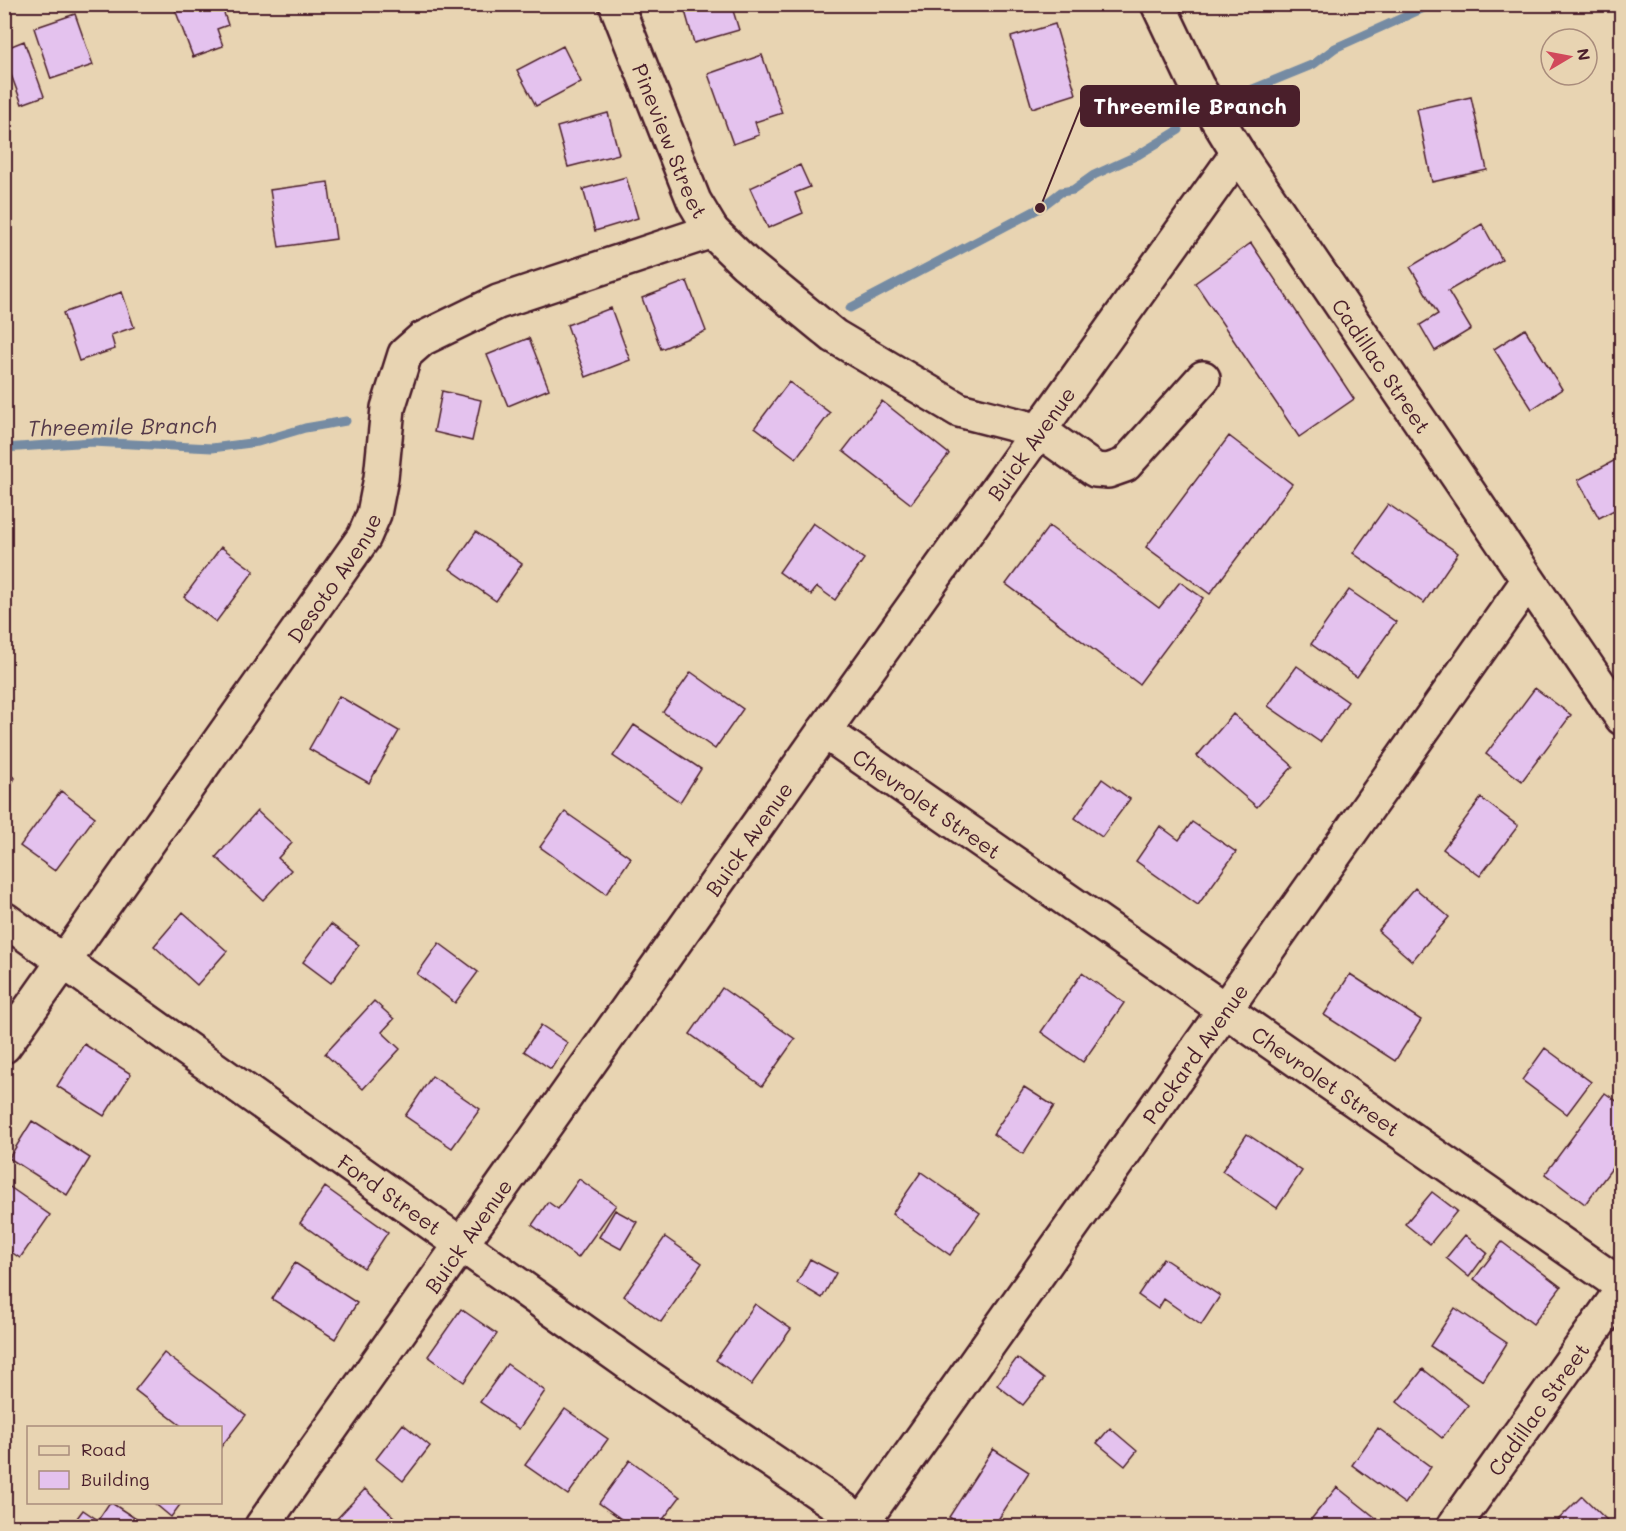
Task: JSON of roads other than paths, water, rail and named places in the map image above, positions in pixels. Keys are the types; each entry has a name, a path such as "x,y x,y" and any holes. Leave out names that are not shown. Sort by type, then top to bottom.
{"street":[{"name":"Pineview Street","path":"616,4 694,201 712,231 745,263 834,336 959,410 1040,431"},
{"name":"Cadillac Street","path":"1158,4 1197,86 1238,153 1622,718"},
{"name":"Buick Avenue","path":"262,1527 824,731 1238,153"},
{"name":"Desoto Avenue","path":"4,1046 364,537 374,514 381,478 388,408 405,354 422,339 498,302 712,231"},
{"path":"1040,431 1095,470 1108,471 1125,465 1203,378"},
{"name":"Packard Avenue","path":"863,1525 1223,1009 1528,581"},
{"name":"Chevrolet Street","path":"824,731 1622,1288"},
{"name":"Ford Street","path":"4,919 645,1375 863,1525"},
{"name":"Cadillac Street","path":"1454,1527 1622,1288"}],"waterway":[{"name":"Threemile Branch","path":"1236,96 1314,64 1335,48 1433,4"},
{"name":"Threemile Branch","path":"850,308 1040,208 1061,192 1073,190 1094,175 1138,155 1179,130"},
{"name":"Threemile Branch","path":"4,448 92,442 212,448 258,442 305,428 346,421"}],"place":[{"name":"Threemile Branch","path":"1040,208"}]}
